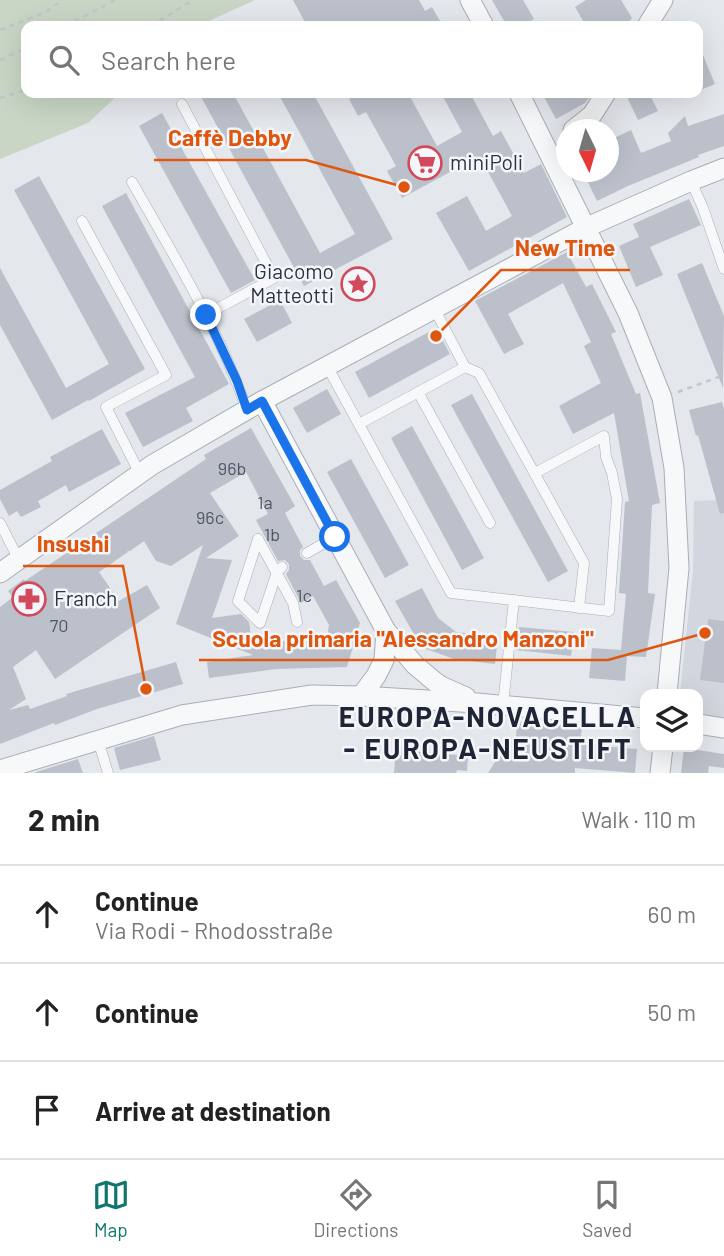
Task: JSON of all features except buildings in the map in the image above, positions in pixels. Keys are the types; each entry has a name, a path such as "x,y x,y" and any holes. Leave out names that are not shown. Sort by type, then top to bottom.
{"street":[{"path":"470,0 481,21"},
{"path":"650,21 663,0"},
{"path":"522,98 628,313 662,398 674,468 679,568 667,689"},
{"path":"587,119 603,98"},
{"path":"547,148 556,141"},
{"path":"0,573 152,466 254,406 585,228 724,168"},
{"path":"254,406 335,537 386,631 415,665 441,686 477,703"},
{"path":"361,696 384,660 386,631"},
{"path":"0,771 182,715 312,695 477,703 640,718"},
{"path":"703,725 724,728"},
{"path":"660,773 662,752"}],"lane":[{"path":"182,104 274,278 206,315"},
{"path":"691,181 724,268"},
{"path":"132,182 206,315 237,381 254,406"},
{"path":"82,221 166,375 106,407 140,474"},
{"path":"434,308 465,367 479,373 584,563 579,608"},
{"path":"327,366 451,593 610,611 617,499 606,457 604,436 535,473"},
{"path":"359,424 465,367"},
{"path":"418,392 489,523"},
{"path":"0,523 19,560"},
{"path":"306,553 335,537"},
{"path":"279,570 260,623 238,601 258,539 279,570 293,603 297,622"},
{"path":"503,705 513,600"},
{"path":"98,740 108,773"}],"path":[{"path":"23,21 46,12 62,0"},
{"path":"75,21 115,0"},
{"path":"159,21 193,0"},
{"path":"0,30 21,22"},
{"path":"0,60 21,50"},
{"path":"0,98 21,92"},
{"path":"662,398 724,375"}],"shaded area":[{"path":"724,500 724,723 703,720 703,689 681,689 693,571 694,501"}],"green space":[{"path":"0,0 255,0 209,21 21,21 21,98 115,98 88,123 0,159"}],"place":[{"name":"miniPoli","path":"425,163"},
{"name":"Caffè Debby","path":"404,187"},
{"name":"Giacomo Matteotti","path":"358,284"},
{"name":"New Time","path":"436,336"},
{"name":"Franch","path":"29,599"},
{"name":"Scuola primaria \"Alessandro Manzoni\"","path":"705,633"},
{"name":"Insushi","path":"146,689"}],"district":[{"name":"EUROPA-NOVACELLA - EUROPA-NEUSTIFT","path":"488,733"}],"route":[{"path":"206,315 237,381 247,410 262,401 335,537"}]}
